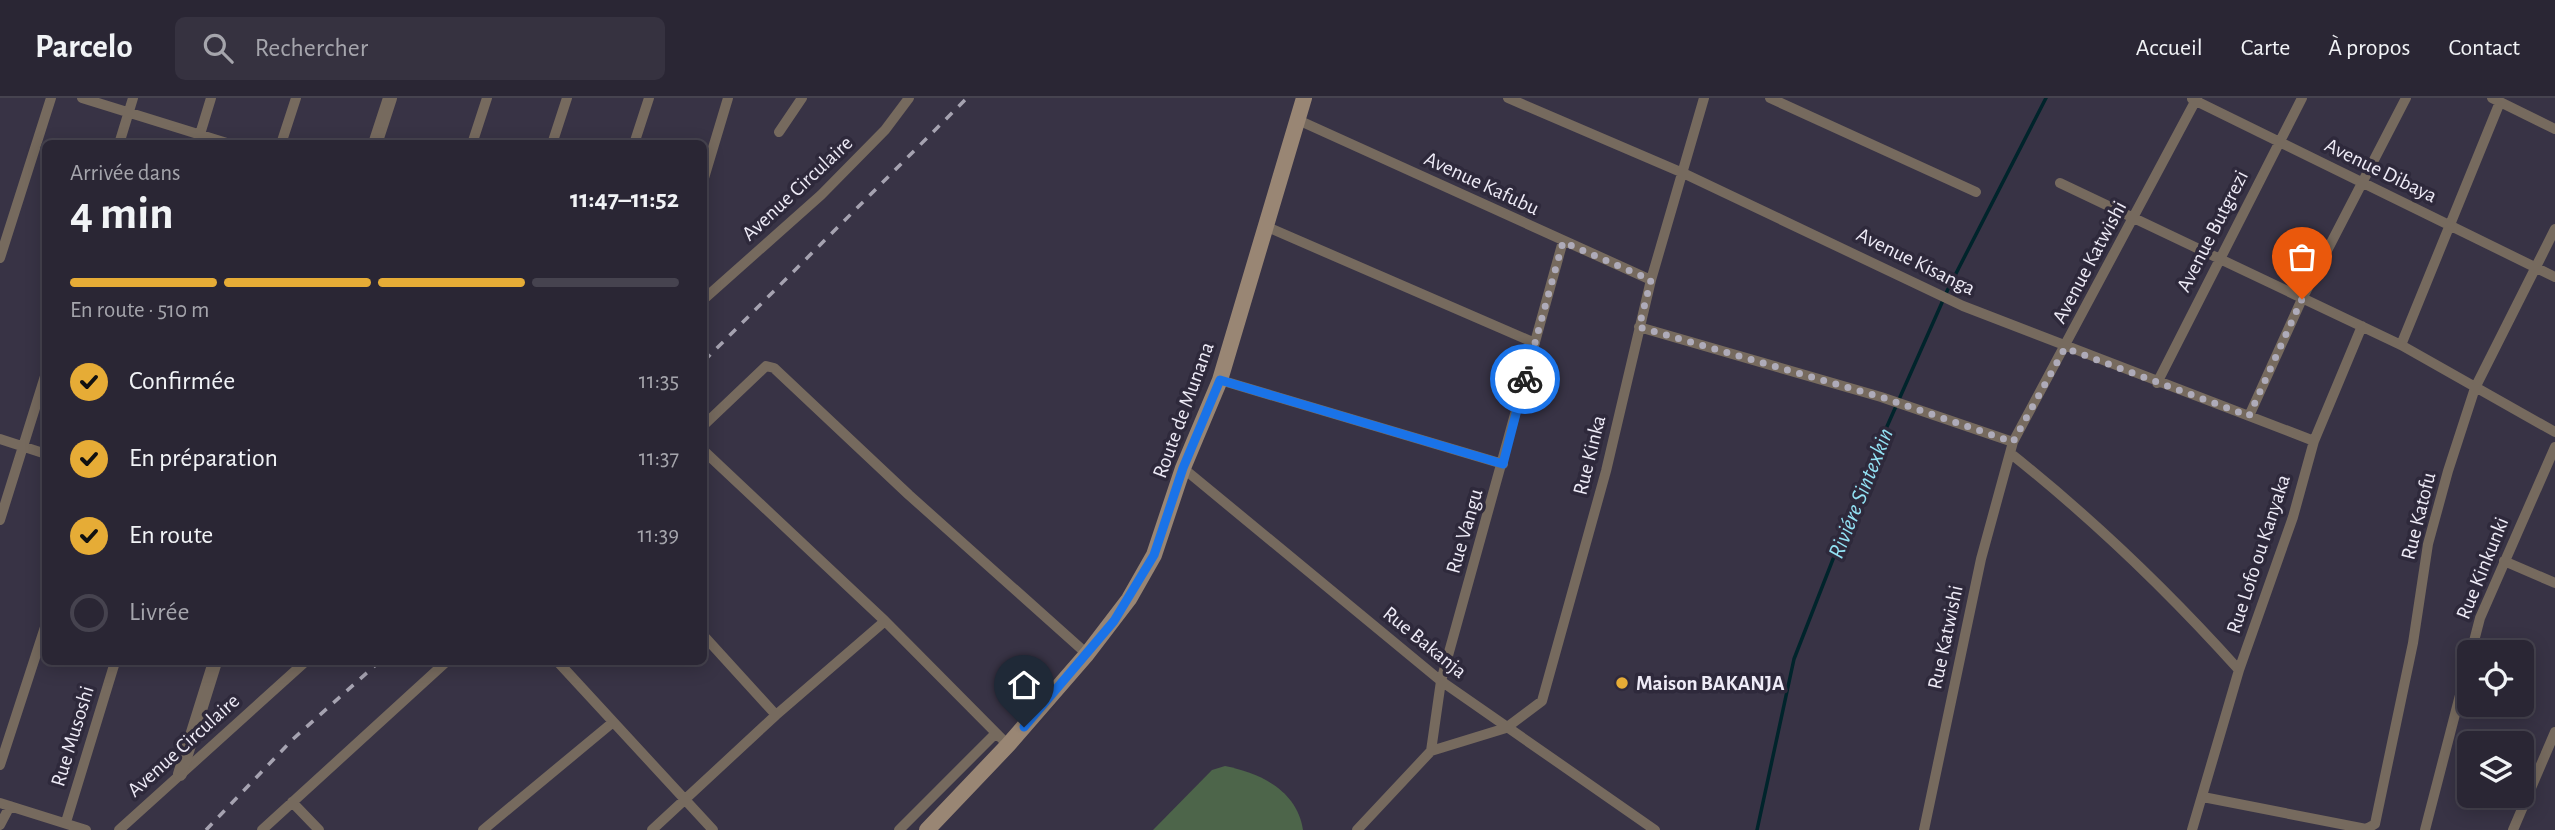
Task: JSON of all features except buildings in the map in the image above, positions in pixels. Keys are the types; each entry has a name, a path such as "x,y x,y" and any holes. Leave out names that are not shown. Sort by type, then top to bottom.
{"main road":[{"name":"Route de Munana","path":"927,830 1008,745 1087,654 1129,599 1154,555 1183,468 1220,380 1304,98"}],"street":[{"path":"0,258 51,98"},
{"path":"82,98 129,111 199,139 211,98"},
{"path":"120,140 133,98"},
{"path":"282,140 296,98"},
{"path":"376,140 390,98"},
{"path":"473,140 487,98"},
{"path":"553,140 567,98"},
{"path":"636,140 649,98"},
{"path":"707,168 728,98"},
{"path":"779,132 802,98"},
{"name":"Avenue Kisanga","path":"1508,98 1683,173 1963,306 2065,348 2314,442"},
{"name":"Rue Kinka","path":"1431,751 1506,728 1535,709 1546,692 1606,471 1651,280 1704,98"},
{"path":"1770,98 1976,192"},
{"name":"Avenue Butgrezi","path":"2157,383 2302,98"},
{"path":"2249,416 2302,299 2406,98"},
{"name":"Avenue Dibaya","path":"2194,99 2555,277"},
{"name":"Avenue Katwishi","path":"2012,447 2194,99"},
{"path":"2401,345 2452,225 2496,100 2555,129"},
{"name":"Avenue Circulaire","path":"707,294 821,195 885,130 905,101"},
{"name":"Avenue Kafubu","path":"1298,120 1651,280"},
{"path":"2060,183 2401,345 2555,432"},
{"path":"1265,226 1535,343"},
{"name":"Rue Katofu","path":"2328,826 2371,828 2375,824 2413,643 2428,544 2475,388 2555,229"},
{"name":"Rue Vangu","path":"1431,751 1441,681 1563,242"},
{"name":"Rue Lofo ou Kanyaka","path":"2192,830 2239,670 2293,517 2314,442 2362,326"},
{"path":"1639,327 1881,397 2012,447 2173,596 2239,670"},
{"path":"707,422 766,366 774,368 909,495 1087,654"},
{"path":"1220,380 1503,464"},
{"path":"0,520 42,385"},
{"path":"0,439 42,453"},
{"name":"Rue Katwishi","path":"1924,830 1981,559 2012,447"},
{"name":"Rue Kinkunki","path":"2425,830 2467,659 2504,561 2555,447"},
{"path":"707,454 885,621 1008,745"},
{"name":"Rue Bakanja","path":"1183,468 1441,681 1655,830"},
{"path":"2504,561 2555,583"},
{"path":"652,830 776,715 885,621"},
{"path":"0,765 42,636"},
{"path":"707,639 776,715"},
{"name":"Rue Musoshi","path":"66,822 114,665"},
{"path":"180,774 214,665"},
{"name":"Avenue Circulaire","path":"119,830 302,665"},
{"path":"262,830 443,665"},
{"path":"561,665 713,830"},
{"path":"483,830 612,723"},
{"path":"2513,830 2555,732"},
{"path":"899,830 996,733"},
{"path":"1357,830 1431,751"},
{"path":"2203,797 2328,826"},
{"path":"292,802 319,830"},
{"path":"0,824 5,805 86,830"}],"green space":[{"path":"1225,766 1251,773 1285,794 1299,816 1303,830 1153,830 1212,770"}],"waterway":[{"name":"Riviére Sintexkin","path":"1757,830 1794,659 1869,467 1948,289 2046,98"}],"railway":[{"path":"707,358 967,98"},
{"path":"206,830 293,739 376,665"}],"way so far":[{"path":"1525,379 1563,242 1651,280 1639,327 1881,397 2013,442 2065,348 2249,416 2302,299"}],"place":[{"name":"Maison BAKANJA","path":"1622,683"}],"route":[{"path":"1024,727 1114,621 1154,555 1183,468 1220,380 1503,464 1525,379"}]}
